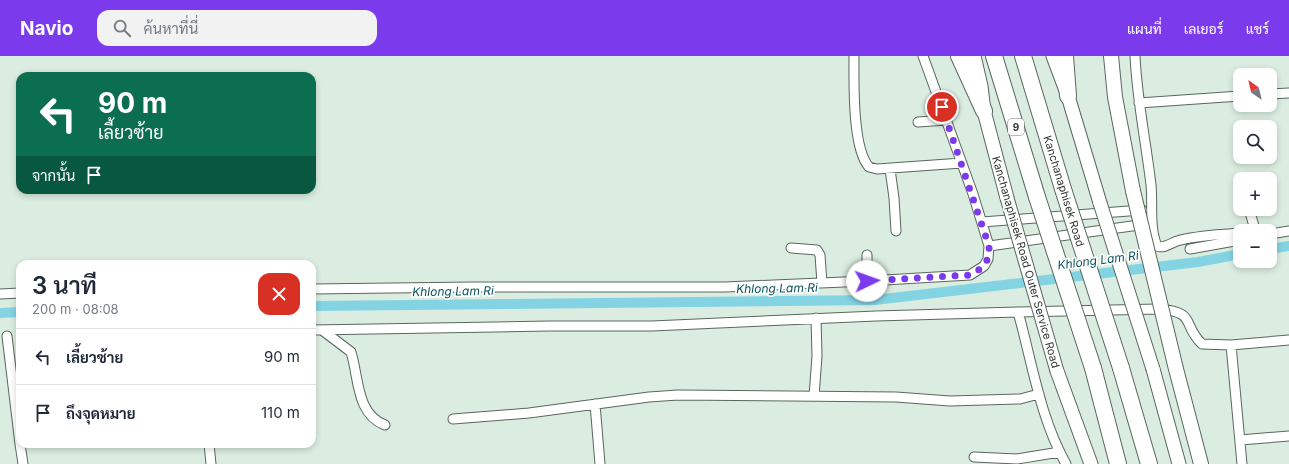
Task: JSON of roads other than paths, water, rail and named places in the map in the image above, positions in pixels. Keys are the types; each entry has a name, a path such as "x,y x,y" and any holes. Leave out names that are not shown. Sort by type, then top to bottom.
{"highway":[{"path":"959,56 984,111"},
{"name":"9","path":"994,56 1037,197 1093,368 1118,464"},
{"name":"Kanchanaphisek Road","path":"1023,56 1063,189 1121,368 1149,464"},
{"path":"1065,56 1068,96"}],"main road":[{"name":"Kanchanaphisek Road Outer Service Road","path":"974,56 981,86 984,111 1007,198 1057,371 1091,464"},
{"path":"1053,56 1068,96 1100,203 1153,369 1178,464"},
{"path":"1111,56 1115,96 1133,191 1176,369 1201,464"},
{"path":"1115,96 1118,56"}],"street":[{"path":"854,56 855,110 866,164 872,169 962,163"},
{"path":"316,289 473,287 725,287 822,284 970,275 984,266 988,259 989,246 962,163 923,56"},
{"path":"1135,56 1138,103 1151,186 1151,209 1156,244 1158,248 1198,237 1233,234"},
{"path":"1277,94 1289,93"},
{"path":"1138,103 1233,96"},
{"path":"918,122 946,120"},
{"path":"890,168 896,231"},
{"path":"982,222 1151,209"},
{"path":"989,246 1153,223"},
{"path":"1277,233 1289,231"},
{"path":"1190,249 1233,241"},
{"path":"791,248 817,250 820,255 822,284"},
{"path":"867,255 867,281"},
{"path":"0,294 16,293"},
{"path":"316,330 549,326 652,326 816,318 1142,309 1172,310 1183,315 1202,344 1230,345 1289,340"},
{"path":"1014,312 1039,394 1060,452 1066,464"},
{"path":"814,396 817,356 816,318"},
{"path":"322,330 341,342 351,352 361,398 365,408 378,423 385,426"},
{"path":"7,336 16,411"},
{"path":"1230,345 1242,464"},
{"path":"453,419 529,413 678,395 896,397 950,401 1020,399 1039,394"},
{"path":"595,404 600,464"},
{"path":"1240,440 1289,436"},
{"path":"21,448 23,464"},
{"path":"209,448 211,464"},
{"path":"974,457 1018,459 1060,452"}],"waterway":[{"name":"Khlong Lam Ri","path":"1277,248 1289,246"},
{"name":"Khlong Lam Ri","path":"316,306 875,300 1198,262 1233,255"},
{"name":"Khlong Lam Ri","path":"0,313 16,312"}]}
